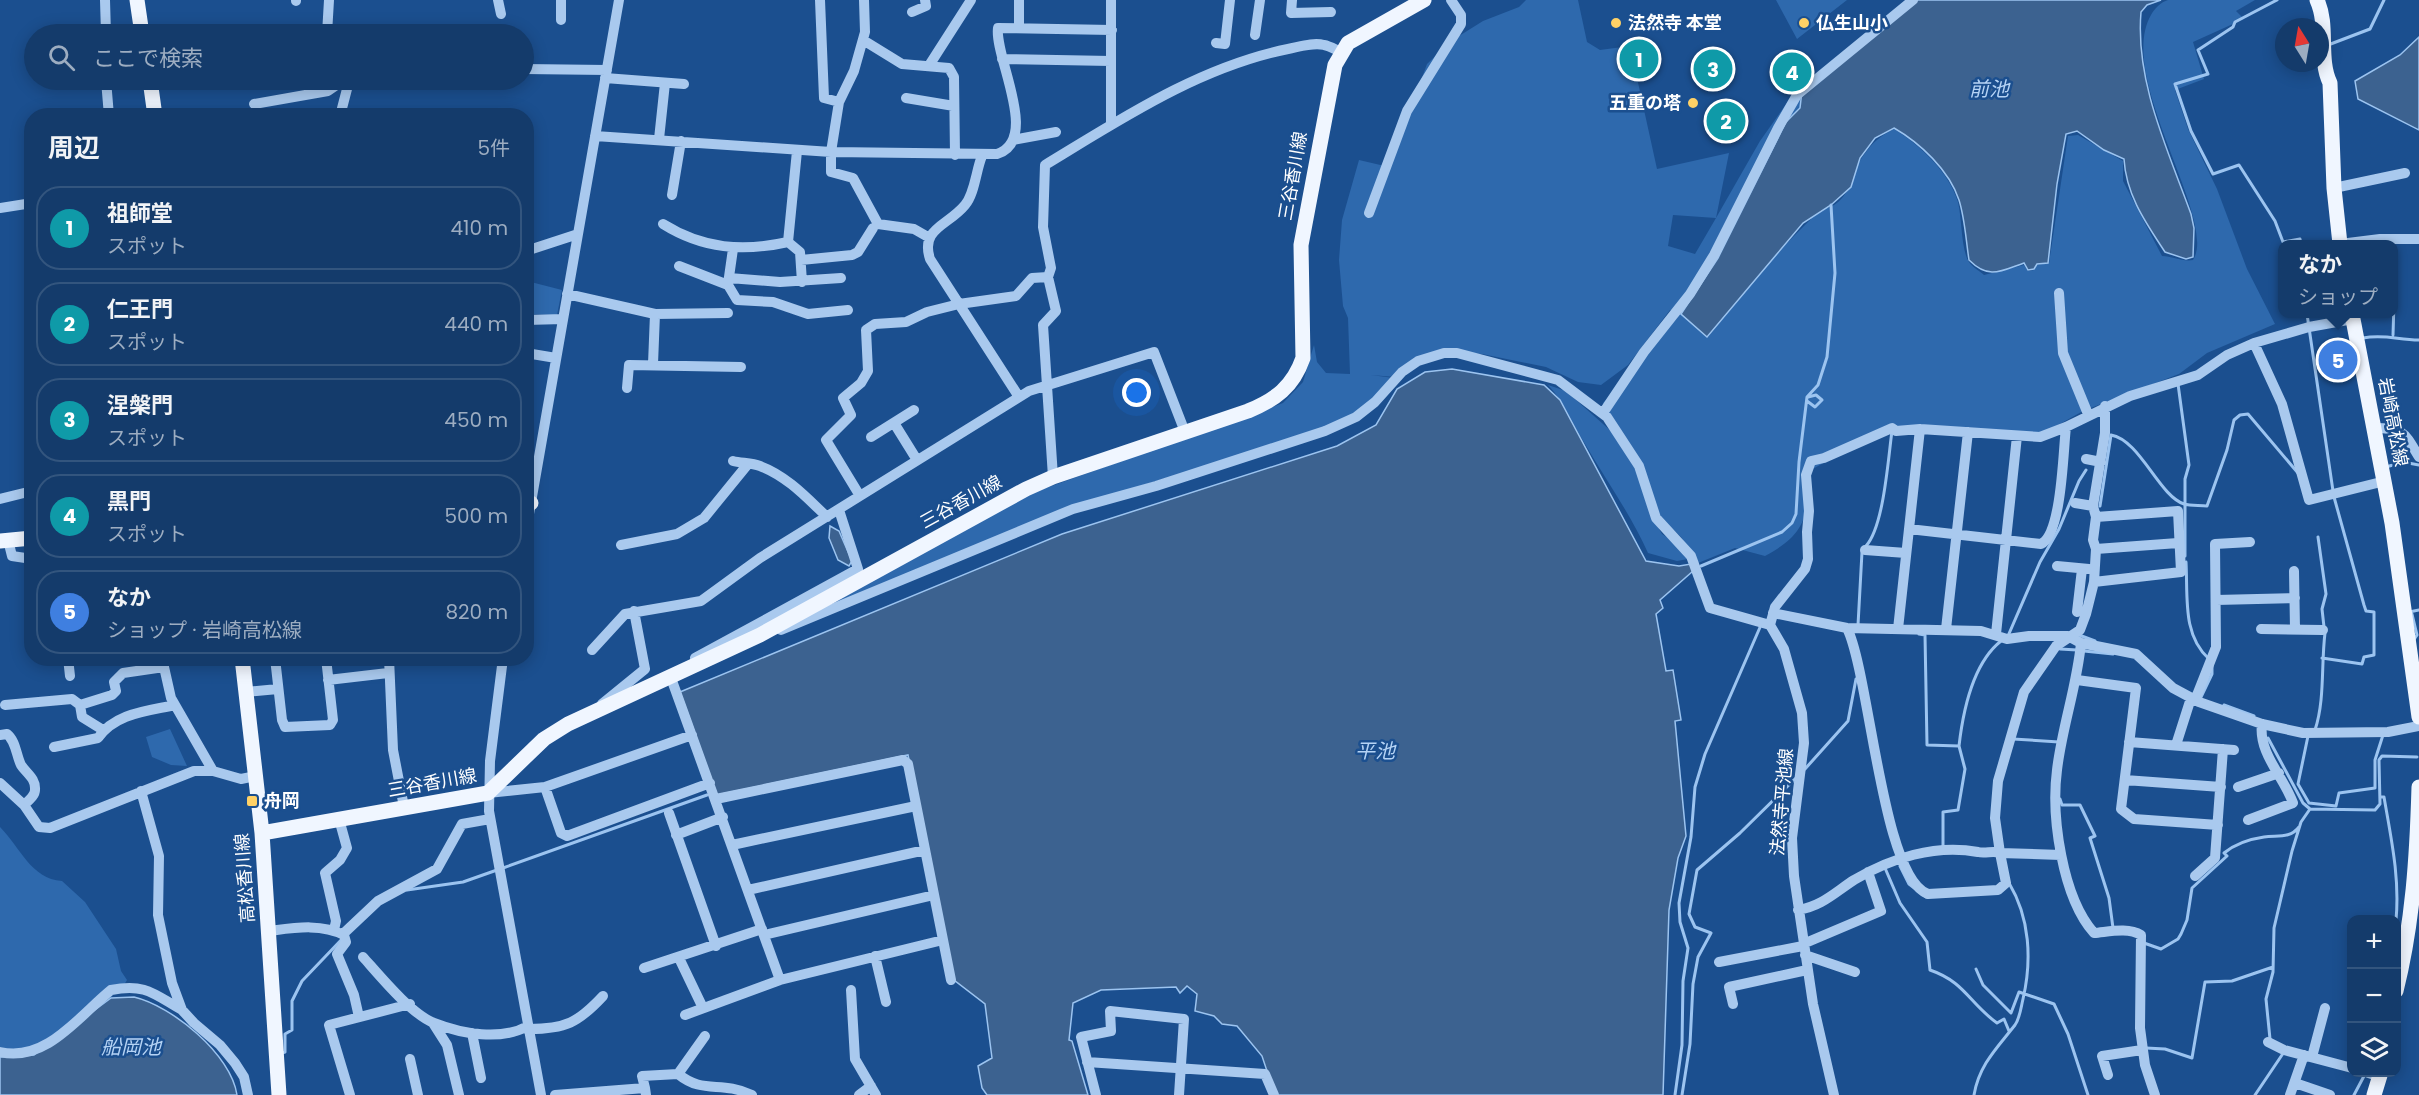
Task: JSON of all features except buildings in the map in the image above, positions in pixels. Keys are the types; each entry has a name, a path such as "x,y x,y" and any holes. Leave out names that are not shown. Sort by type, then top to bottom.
{"main road":[{"path":"137,0 141,24"},
{"path":"1341,52 1358,37 1424,0"},
{"path":"2317,0 2323,22 2326,74 2330,83 2334,188 2340,240"},
{"name":"三谷香川線","path":"262,833 488,793 544,739 596,711 760,635 1008,498 1053,477 1264,404 1278,396 1297,375 1304,342 1301,245 1305,213 1331,78 1341,52"},
{"path":"151,90 154,108"},
{"name":"岩崎高松線","path":"2353,318 2385,481 2419,717"},
{"path":"4,540 24,538"},
{"name":"高松香川線","path":"243,666 262,833 279,1095"},
{"path":"2401,979 2414,939 2419,787"},
{"path":"2374,1095 2375,1077"}],"street":[{"path":"105,0 106,24"},
{"path":"328,24 329,0"},
{"path":"498,0 501,14"},
{"path":"561,0 561,20"},
{"path":"534,476 619,0"},
{"path":"820,0 824,98 839,102"},
{"path":"864,0 863,40 854,71 839,102 831,152 831,172 853,178 878,224 914,229 928,237"},
{"path":"912,12 926,6 925,0"},
{"path":"930,64 971,0"},
{"path":"1019,0 1019,28"},
{"path":"1111,125 1112,0"},
{"path":"1216,43 1225,44 1230,0"},
{"path":"1255,35 1260,0"},
{"path":"1292,0 1291,13 1331,12"},
{"path":"1369,213 1407,111 1461,24 1461,15 1451,0"},
{"path":"1603,413 1644,352 1690,294 1714,255 1797,95 1913,0"},
{"path":"595,136 797,151 982,156 1005,152 1013,140 1015,99 996,39 998,28 1112,30"},
{"path":"863,40 902,64 930,64 949,68 954,78 955,155"},
{"path":"1053,477 1043,325 1056,311 1048,277 1051,268 1043,226 1045,165 1111,125 1218,68 1250,58 1323,44 1341,52"},
{"path":"1002,59 1110,61"},
{"path":"534,70 606,74 684,84"},
{"path":"659,140 665,82"},
{"path":"107,90 108,108"},
{"path":"254,104 331,90"},
{"path":"342,108 347,90"},
{"path":"906,98 954,106"},
{"path":"1013,140 1056,132"},
{"path":"672,195 681,141"},
{"path":"788,242 797,151"},
{"path":"982,156 965,204 928,237 926,246 930,259 1019,397"},
{"path":"2334,188 2405,173"},
{"path":"0,208 24,204"},
{"path":"663,224 714,247 762,248 788,242"},
{"path":"801,260 853,260 873,228"},
{"path":"534,248 578,234"},
{"path":"2372,240 2419,239"},
{"path":"788,242 800,252 802,282"},
{"path":"733,249 729,281 737,300 773,302 808,314 848,310"},
{"path":"678,266 729,281 802,282 841,278"},
{"path":"860,496 826,440 851,415 843,398 861,383 868,371 866,330 875,324 906,322 927,312 959,304 1016,296 1032,278 1048,277"},
{"path":"2059,292 2063,353 2088,414"},
{"path":"567,294 655,314 728,313"},
{"path":"653,364 655,314"},
{"path":"760,635 767,635 807,620 1072,508 1156,486 1325,431 1356,417 1375,402 1402,372 1431,355 1457,353 1558,380 1603,413 1616,427 1639,466 1656,518 1693,560 1710,608 1770,625 1773,613 1805,569 1808,559 1809,511 1806,475 1811,461 1830,456 1882,430 1920,429 2040,437 2066,427 2105,406 2189,379 2227,355 2254,343 2345,318"},
{"path":"534,320 563,319"},
{"path":"2254,343 2282,404 2309,500 2385,481"},
{"path":"592,650 625,614 701,601 760,558 1019,397 1047,385 1154,352 1185,432"},
{"path":"534,354 556,358"},
{"path":"627,388 629,365 741,367"},
{"path":"1847,628 1901,859 1908,875 1921,891 1954,893 2002,888 2006,883 1995,812 1998,781 2024,692 2045,660 2068,636 2079,630 2094,582 2096,549 2093,540 2096,517 2093,506 2105,433 2105,406"},
{"path":"871,437 914,410"},
{"path":"894,423 917,460"},
{"path":"1909,529 2041,544 2046,541 2055,525 2066,427"},
{"path":"2374,428 2396,428 2402,431 2419,457"},
{"path":"1898,629 1920,429"},
{"path":"1946,629 1968,432"},
{"path":"1996,634 2017,435"},
{"path":"2086,459 2101,462"},
{"path":"732,461 759,465 795,486 827,517"},
{"path":"621,545 677,534 704,518 748,464"},
{"path":"0,499 24,493"},
{"path":"2075,503 2093,506"},
{"path":"780,980 673,677 681,665 858,569 839,510"},
{"path":"2094,582 2181,572 2178,511 2096,517"},
{"path":"4,540 12,556 24,558"},
{"path":"2096,549 2178,543"},
{"path":"2176,745 2216,647 2215,544 2250,543"},
{"path":"1865,550 1906,553"},
{"path":"2057,566 2095,570"},
{"path":"2077,612 2082,568"},
{"path":"2294,571 2295,629"},
{"path":"2216,600 2295,598"},
{"path":"596,711 604,701 645,669 634,611"},
{"path":"1773,613 1847,628 1881,631 1946,629 1996,634 2007,639 2030,636 2068,636 2081,643 2140,655 2163,680 2193,699 2262,724 2303,734 2388,732 2419,726"},
{"name":"法然寺平池線","path":"1770,625 1782,643 1790,663 1804,731 1792,838 1803,948 1820,1040 1834,1095"},
{"path":"2261,629 2323,630"},
{"path":"2081,643 2077,681 2055,781 2061,855 2066,881 2084,921 2092,931 2112,930 2141,935 2139,1006 2142,1050 2155,1095"},
{"path":"69,666 70,676"},
{"path":"80,705 112,695 116,691 114,682 123,673 151,666"},
{"path":"164,666 171,698 213,771"},
{"path":"276,666 282,720 285,727 330,726 333,720 327,666"},
{"path":"388,666 393,750 404,807"},
{"path":"500,666 488,793 490,819 541,1095"},
{"path":"328,680 388,673"},
{"path":"2077,681 2136,688 2121,809 2134,819 2218,825"},
{"path":"246,692 278,688"},
{"path":"5,705 72,699 80,705 82,717 103,730"},
{"path":"54,747 98,738 103,730 125,716 176,705"},
{"path":"2248,820 2293,803 2265,748 2261,736 2262,724"},
{"path":"0,735 7,734 11,737 23,767 32,775 35,789 32,797 24,805"},
{"path":"488,793 545,787 692,735"},
{"path":"2129,742 2229,750 2221,787 2215,858 2195,876"},
{"path":"716,799 903,760 908,764 951,980"},
{"path":"0,783 24,805 39,827 50,828 194,771 213,771 241,779 256,776"},
{"path":"2238,787 2278,772"},
{"path":"2125,780 2221,787"},
{"path":"545,787 561,833 567,836 710,783"},
{"path":"141,791 159,856 158,915 166,962 182,1010"},
{"path":"732,845 916,806"},
{"path":"669,813 716,946"},
{"path":"676,835 723,817"},
{"path":"339,819 347,848 340,860 325,873 336,921 342,934"},
{"path":"359,1017 354,995 337,954 342,934 378,901 438,869 462,825 490,819"},
{"path":"1798,910 1823,903 1868,872 1926,852 1965,849 2000,854 2061,855"},
{"path":"748,890 925,850"},
{"path":"1719,962 1803,948 1848,919 1881,911 1870,895 1868,872"},
{"path":"644,968 763,932 934,895"},
{"path":"268,931 305,927 342,934"},
{"path":"685,1015 780,980 943,940"},
{"path":"1803,948 1855,972"},
{"path":"363,957 410,1004 433,1023 447,1045 459,1095"},
{"path":"875,957 886,1002"},
{"path":"679,958 703,1008"},
{"path":"1733,1004 1730,987 1760,985 1807,970"},
{"path":"0,1053 18,1054 42,1046 77,1022 111,990 143,988 156,993 182,1010 220,1045 244,1077 248,1095"},
{"path":"851,990 855,1059 873,1090 859,1095"},
{"path":"433,1023 472,1033 519,1030 528,1027 557,1029 580,1017 603,996"},
{"path":"350,1095 329,1025 410,1004"},
{"path":"2290,1095 2308,1056 2325,1008"},
{"path":"1096,1095 1081,1036 1111,1031 1110,1011 1184,1019 1179,1095"},
{"path":"472,1033 481,1078"},
{"path":"678,1074 705,1036"},
{"path":"2268,1042 2347,1067"},
{"path":"2108,1076 2102,1056 2142,1050"},
{"path":"410,1059 418,1095"},
{"path":"1087,1062 1265,1074 1274,1095"},
{"path":"555,1095 645,1091 642,1076 678,1074"},
{"path":"678,1074 686,1083 700,1091 709,1092 730,1088 752,1095"},
{"path":"2295,1083 2330,1095"}],"shaded area":[{"path":"1526,0 1578,0 1587,42 1600,50 1630,46 1657,169 1729,153 1716,218 1760,141 1794,93 1867,45 1791,147 1827,208 1835,204 1846,193 1866,151 1880,137 1894,129 1923,151 1948,180 1958,202 1966,257 1970,264 1984,275 2024,265 2028,271 2034,270 2037,265 2049,263 2068,136 2078,135 2123,161 2123,181 2162,256 2193,260 2197,241 2192,214 2155,109 2146,74 2144,42 2151,15 2165,1 2255,0 2236,11 2244,19 2193,42 2204,79 2175,90 2188,129 2217,189 2247,269 2275,324 2207,353 2179,374 2083,411 2042,434 1888,427 1811,470 1803,521 1790,539 1779,548 1765,556 1735,548 1698,563 1681,537 1660,517 1643,465 1603,403 1678,317 1670,310 1628,365 1601,385 1578,382 1546,367 1482,354 1443,351 1395,377 1371,375 1394,378 1374,401 1325,430 1077,505 809,614 1018,498 1283,403 1303,382 1314,345 1317,362 1326,373 1350,374 1348,318 1343,306 1339,260 1342,220 1359,160 1389,167 1427,64 1451,41 1483,21 1519,7","holes":["1775,163 1811,219 1776,254 1708,337 1704,335","1673,215 1716,218 1695,254 1668,246"]},
{"name":"仏生山小","path":"1776,0 1847,0 1797,39"},
{"path":"534,283 562,290 557,315 534,314"},
{"path":"1548,385 1566,391 1621,440 1634,462 1651,515 1662,534 1679,545 1688,559 1677,561 1648,553 1564,406"},
{"path":"170,729 187,766 171,765 152,757 146,737"},
{"path":"0,827 34,868 42,875 62,881 85,902 116,949 121,971 127,980 124,985 115,989 111,998 34,1055 3,1058 0,1057"}],"water":[{"name":"前池","path":"1918,0 2161,0 2147,5 2141,12 2140,38 2143,64 2163,140 2191,214 2194,228 2193,257 2186,259 2165,252 2133,197 2124,159 2104,150 2077,131 2066,134 2057,184 2048,263 2037,264 2034,269 2028,270 2024,263 1995,272 1983,270 1969,260 1961,207 1948,178 1923,149 1894,128 1875,138 1860,158 1851,187 1831,205 1803,223 1707,337 1681,314 1718,258 1786,122 1800,108 1802,91"},
{"path":"2419,37 2419,130 2358,99 2355,81 2400,55"},
{"name":"平池","path":"1452,369 1544,385 1560,400 1646,561 1679,566 1691,564 1693,571 1660,600 1663,608 1656,614 1666,671 1673,670 1681,720 1675,721 1686,836 1678,858 1669,910 1663,1095 1275,1095 1262,1056 1237,1026 1222,1024 1214,1016 1195,1011 1197,994 1187,986 1180,993 1176,987 1101,990 1073,1003 1069,1040 1072,1041 1088,1095 987,1095 982,1088 978,1066 992,1058 985,1004 954,980 908,755 717,795 680,692 1062,534 1337,446 1376,425 1397,389 1425,372"},
{"path":"830,526 839,531 852,561 849,566 838,560 829,538"},
{"name":"船岡池","path":"134,997 165,1010 198,1034 224,1064 237,1095 0,1095 0,1057 34,1055 111,998"}],"waterway":[{"path":"2277,0 2235,22 2233,27 2198,50 2208,74 2175,84 2191,131 2213,174 2239,165 2275,221 2282,240"},
{"path":"2329,45 2370,29 2384,0"},
{"path":"1701,566 1782,532 1792,523 1796,514 1799,462 1807,397 1818,385 1827,357 1835,273 1831,205"},
{"path":"2294,240 2300,240"},
{"path":"2308,318 2333,491"},
{"path":"2393,335 2394,318"},
{"path":"2363,338 2419,340"},
{"path":"2178,384 2189,465 2185,479 2185,556"},
{"path":"1807,401 1815,407 1822,400 1816,395 1808,397"},
{"path":"2100,506 2111,435 2131,447 2166,491 2187,505 2207,506 2227,450 2234,420 2240,415 2248,414 2298,473"},
{"path":"1866,546 1877,524 1881,508 1892,431"},
{"path":"2386,467 2403,462 2419,465"},
{"path":"2008,636 2040,562 2059,529 2086,470"},
{"path":"2322,658 2362,664 2364,657 2374,655 2374,612 2366,611 2334,497"},
{"path":"2318,537 2326,594 2322,609 2324,627"},
{"path":"1858,625 1862,552"},
{"path":"2186,562 2190,627 2200,649 2209,659"},
{"path":"2409,612 2419,610"},
{"path":"2412,614 2417,635 2413,641"},
{"path":"1675,1095 1682,1045 1683,981 1688,948 1680,922 1679,903 1691,837 1695,787 1705,754 1761,625"},
{"path":"2315,730 2322,695 2325,633"},
{"path":"1919,634 1925,635 1927,745 1959,746 1965,769 1958,810 1943,812 1943,848"},
{"path":"2079,635 2095,641"},
{"path":"1959,746 1966,703 1976,675 1991,651 2001,641"},
{"path":"2060,649 2077,650"},
{"path":"2084,651 2113,654"},
{"path":"2201,697 2212,674 2212,665"},
{"path":"1805,769 1848,721 1856,679"},
{"path":"2224,705 2254,716"},
{"path":"2308,736 2298,784 2309,803 2336,806 2339,793 2375,788 2375,760 2383,735"},
{"path":"2268,738 2303,803 2310,809 2375,810 2380,804 2379,760 2382,756 2417,757"},
{"path":"2013,739 2059,742"},
{"path":"1682,1095 1690,1044 1693,984 1698,957 1711,933 1695,927 1689,914 1697,870 1740,833 1796,778"},
{"path":"503,868 707,795"},
{"path":"2380,797 2384,797 2394,858 2396,915"},
{"path":"2060,799 2062,805 2080,805 2095,836 2090,838 2109,898 2113,928"},
{"path":"2270,1039 2266,999 2273,972 2274,928 2292,851 2301,822 2310,809"},
{"path":"2144,943 2161,949 2178,939 2187,920 2192,888 2227,856 2224,853 2243,842 2287,835 2299,827"},
{"path":"1900,866 1909,884 1926,897"},
{"path":"1885,868 1900,903 1927,942 1930,970 1959,987 1997,1023 2004,1019 2009,1031"},
{"path":"407,890 463,882 497,870"},
{"path":"1974,1095 1984,1066 2017,1022 2026,984 2028,954 2025,925 2016,896 2009,883"},
{"path":"282,1053 285,1052 285,1034 292,1030 292,1001 302,981 343,938"},
{"path":"2146,1048 2165,1049 2192,1058 2205,982 2232,981 2273,967"},
{"path":"1976,969 1983,985 2011,1013 2019,992 2054,1004 2068,1034 2088,1095"},
{"path":"2255,1095 2284,1052"},
{"path":"2354,1095 2363,1077"}],"place":[{"name":"法然寺 本堂","path":"1616,23"},
{"name":"仏生山小","path":"1804,23"},
{"name":"祖師堂","path":"1639,59"},
{"name":"涅槃門","path":"1713,69"},
{"name":"黒門","path":"1792,72"},
{"name":"五重の塔","path":"1693,103"},
{"name":"仁王門","path":"1726,121"},
{"name":"なか","path":"2338,360"},
{"name":"舟岡","path":"252,801"}]}
